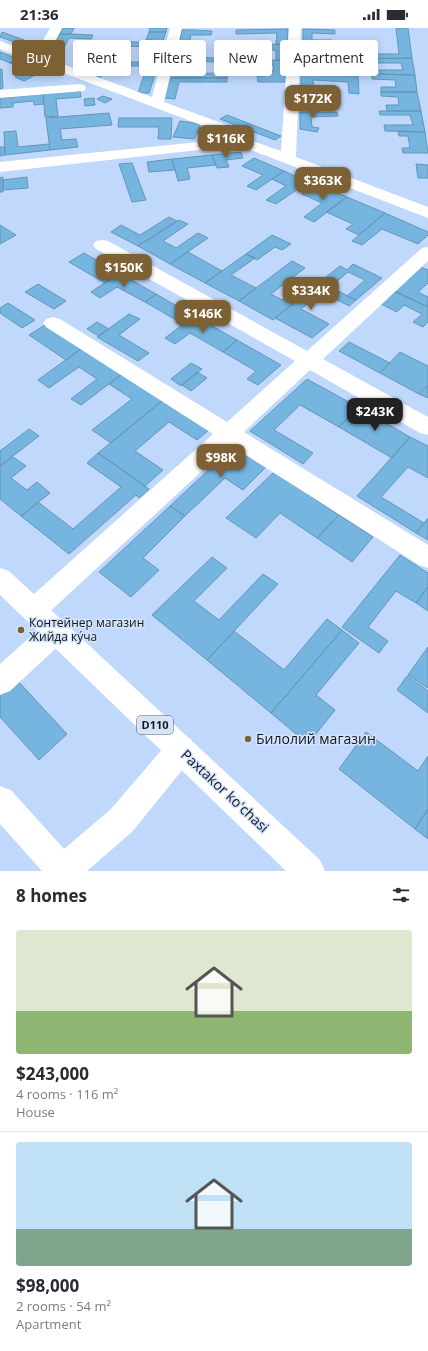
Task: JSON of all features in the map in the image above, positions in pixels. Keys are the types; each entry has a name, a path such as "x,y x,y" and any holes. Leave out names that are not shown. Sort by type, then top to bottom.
{"street":[{"path":"49,40 56,28"},
{"path":"157,104 176,28"},
{"path":"288,158 295,28"},
{"path":"0,45 12,50"},
{"path":"65,70 222,128 245,143 288,158 428,213"},
{"path":"0,94 79,88"},
{"path":"0,167 217,144 245,143"},
{"path":"102,245 428,428"},
{"path":"34,610 227,432 428,252"},
{"path":"53,323 428,558"},
{"name":"Paxtakor koʻchasi","path":"0,579 309,871"},
{"path":"0,682 56,631"},
{"path":"0,801 62,871 122,820 181,749"}],"building":[{"path":"63,28 74,28 71,34 60,34"},
{"path":"150,28 167,28 166,32 149,32"},
{"path":"396,28 408,28 412,58 378,59 378,54 399,54"},
{"path":"288,29 287,40 280,40 280,44 276,44 277,33 236,34 236,30"},
{"path":"303,29 335,30 335,34 312,33 312,40 303,40"},
{"path":"182,30 212,31 211,35 191,35 190,40 180,40"},
{"path":"2,32 24,40 12,40 12,41 0,37"},
{"path":"149,32 166,32 163,40 146,40"},
{"path":"60,34 93,35 91,39 69,38 65,46 65,40 57,40"},
{"path":"131,42 139,42 139,47 131,46"},
{"path":"272,44 280,44 280,60 276,60 276,50 272,50"},
{"path":"0,52 12,57 12,62 10,63 0,59"},
{"path":"206,58 214,58 214,62 206,62"},
{"path":"412,58 415,75 380,74 379,70 403,70 401,63 378,63 378,59"},
{"path":"272,60 280,60 280,76 286,76 286,82 258,82 257,76 272,76 274,65 272,65"},
{"path":"131,62 139,62 139,66 131,66"},
{"path":"0,69 2,69 3,88 0,89"},
{"path":"206,73 214,73 214,76 227,76 227,78 170,78 171,76 206,76"},
{"path":"378,74 415,75 417,92 381,92 381,87 396,87 395,80 372,79 372,76 378,76"},
{"path":"17,76 33,76 24,81 15,77"},
{"path":"144,76 154,76 149,93 138,93"},
{"path":"301,76 358,76 359,94 349,93 348,82 313,80 314,89 325,89 325,94 301,93"},
{"path":"170,78 227,78 227,82 179,82 175,99 164,98"},
{"path":"80,91 81,97 56,99 58,116 45,117 43,94"},
{"path":"381,92 417,92 421,111 387,111 386,105 399,105 398,97 381,96"},
{"path":"302,93 331,94 331,99 310,98 311,104 302,104"},
{"path":"43,94 44,104 34,105 34,101 13,103 13,107 0,108 0,98"},
{"path":"103,96 112,99 105,103 97,99"},
{"path":"94,98 95,105 85,106 84,99"},
{"path":"379,111 421,111 425,132 385,131 384,125 413,125 410,115 380,115"},
{"path":"300,112 337,112 338,116 311,117 312,127 319,128 317,132 300,129"},
{"path":"109,113 112,125 60,129 62,140 76,139 78,147 50,150 46,118"},
{"path":"227,115 281,136 275,140 220,119"},
{"path":"119,118 172,118 171,139 158,139 159,127 118,127"},
{"path":"180,121 201,124 194,139 173,137"},
{"path":"16,131 18,147 49,144 50,150 5,155 4,132"},
{"path":"398,131 425,132 428,153 403,153 402,148 410,148 408,136 399,136"},
{"path":"0,147 5,147 5,155 0,156"},
{"path":"241,152 243,158 226,160 229,167 217,168 212,155"},
{"path":"212,155 216,165 187,168 190,179 178,181 172,159"},
{"path":"254,158 284,171 256,190 247,186 263,175 242,166"},
{"path":"172,159 175,170 149,172 147,162"},
{"path":"132,163 146,200 132,202 119,164"},
{"path":"416,164 428,165 428,178 418,178"},
{"path":"284,171 308,182 276,204 266,200 286,186 272,179"},
{"path":"3,177 3,192 0,192 0,178"},
{"path":"27,177 28,188 3,190 3,180"},
{"path":"316,184 347,197 314,222 304,217 322,203 302,194"},
{"path":"347,197 385,213 359,235 346,229 353,224 326,212"},
{"path":"385,213 428,232 428,235 418,244 382,229 362,245 352,241"},
{"path":"169,217 177,221 138,246 111,232 121,225 140,235"},
{"path":"179,220 188,224 163,241 176,248 198,233 208,238 170,264 138,246"},
{"path":"0,225 16,235 0,244"},
{"path":"272,235 291,244 282,250 275,247 257,260 246,254"},
{"path":"188,252 222,271 205,283 170,264"},
{"path":"84,253 119,273 105,283 69,262"},
{"path":"246,254 255,258 231,275 256,288 239,301 205,283"},
{"path":"292,261 305,268 271,294 282,300 292,292 301,297 273,320 239,301"},
{"path":"353,264 382,278 356,300 347,296 365,280 348,272 330,287 320,282 340,266 347,270"},
{"path":"421,267 428,270 428,283 418,292 428,297 428,307 393,290 413,272 415,273"},
{"path":"119,273 156,294 145,302 117,287 100,298 91,292"},
{"path":"320,282 356,300 349,306 322,292 301,309 329,324 312,338 275,318"},
{"path":"38,284 66,301 54,309 25,292"},
{"path":"395,292 428,307 428,322 423,327 413,322 422,314 404,305 397,312 381,304"},
{"path":"156,294 194,316 183,324 145,302"},
{"path":"8,303 35,320 22,328 0,313 0,308"},
{"path":"129,314 140,319 119,335 149,353 138,361 97,337"},
{"path":"194,316 237,340 223,352 190,333 175,344 165,338"},
{"path":"97,322 109,329 99,336 87,329"},
{"path":"45,325 82,348 66,360 29,335"},
{"path":"237,340 281,365 258,385 247,379 256,371 223,352"},
{"path":"349,342 390,363 380,373 339,351"},
{"path":"82,348 122,374 81,405 71,399 97,379 79,367 49,388 38,380"},
{"path":"400,352 428,366 428,385 419,394 380,373"},
{"path":"191,363 202,369 181,386 171,379"},
{"path":"197,372 207,378 191,391 182,385"},
{"path":"122,374 163,400 111,443 92,430 132,399 109,384"},
{"path":"307,379 358,407 339,427 300,405 274,430 313,453 303,464 250,431"},
{"path":"428,385 428,398 419,394"},
{"path":"163,400 210,429 197,440 169,422 135,451 163,470 145,486 98,453"},
{"path":"358,407 410,437 392,458 339,427"},
{"path":"29,429 39,436 0,466 0,451"},
{"path":"410,437 428,446 428,478 408,467 381,497 424,523 416,533 357,496"},
{"path":"234,446 267,466 243,490 225,478 185,516 170,506"},
{"path":"98,453 149,489 139,498 136,495 69,554 21,516 38,502 73,529 121,487 87,463"},
{"path":"13,457 26,466 11,478 27,490 37,482 50,493 21,516 0,499 0,466"},
{"path":"274,472 339,515 317,538 280,513 256,538 226,518"},
{"path":"170,506 185,516 143,558 159,570 131,597 99,572"},
{"path":"339,515 373,537 352,562 317,538"},
{"path":"428,518 428,540 416,533"},
{"path":"400,555 428,573 428,587 416,603 396,591 368,627 388,641 379,653 342,627"},
{"path":"212,557 227,568 194,601 219,620 263,574 278,584 207,660 152,615"},
{"path":"428,587 428,611 416,603"},
{"path":"327,619 342,630 271,713 207,660 234,631 284,670"},
{"path":"342,630 359,643 316,695 335,710 308,744 271,713"},
{"path":"428,647 428,686 427,688 408,675"},
{"path":"407,676 428,691 428,713 397,690"},
{"path":"16,679 67,734 39,760 0,717 0,693"},
{"path":"366,732 418,771 428,756 428,809 415,829 339,769"},
{"path":"428,809 428,839 415,829"}],"place":[{"name":"Контейнер магазин Жийда ку́ча","path":"21,630"},
{"name":"Билолий магазин","path":"248,739"}]}
